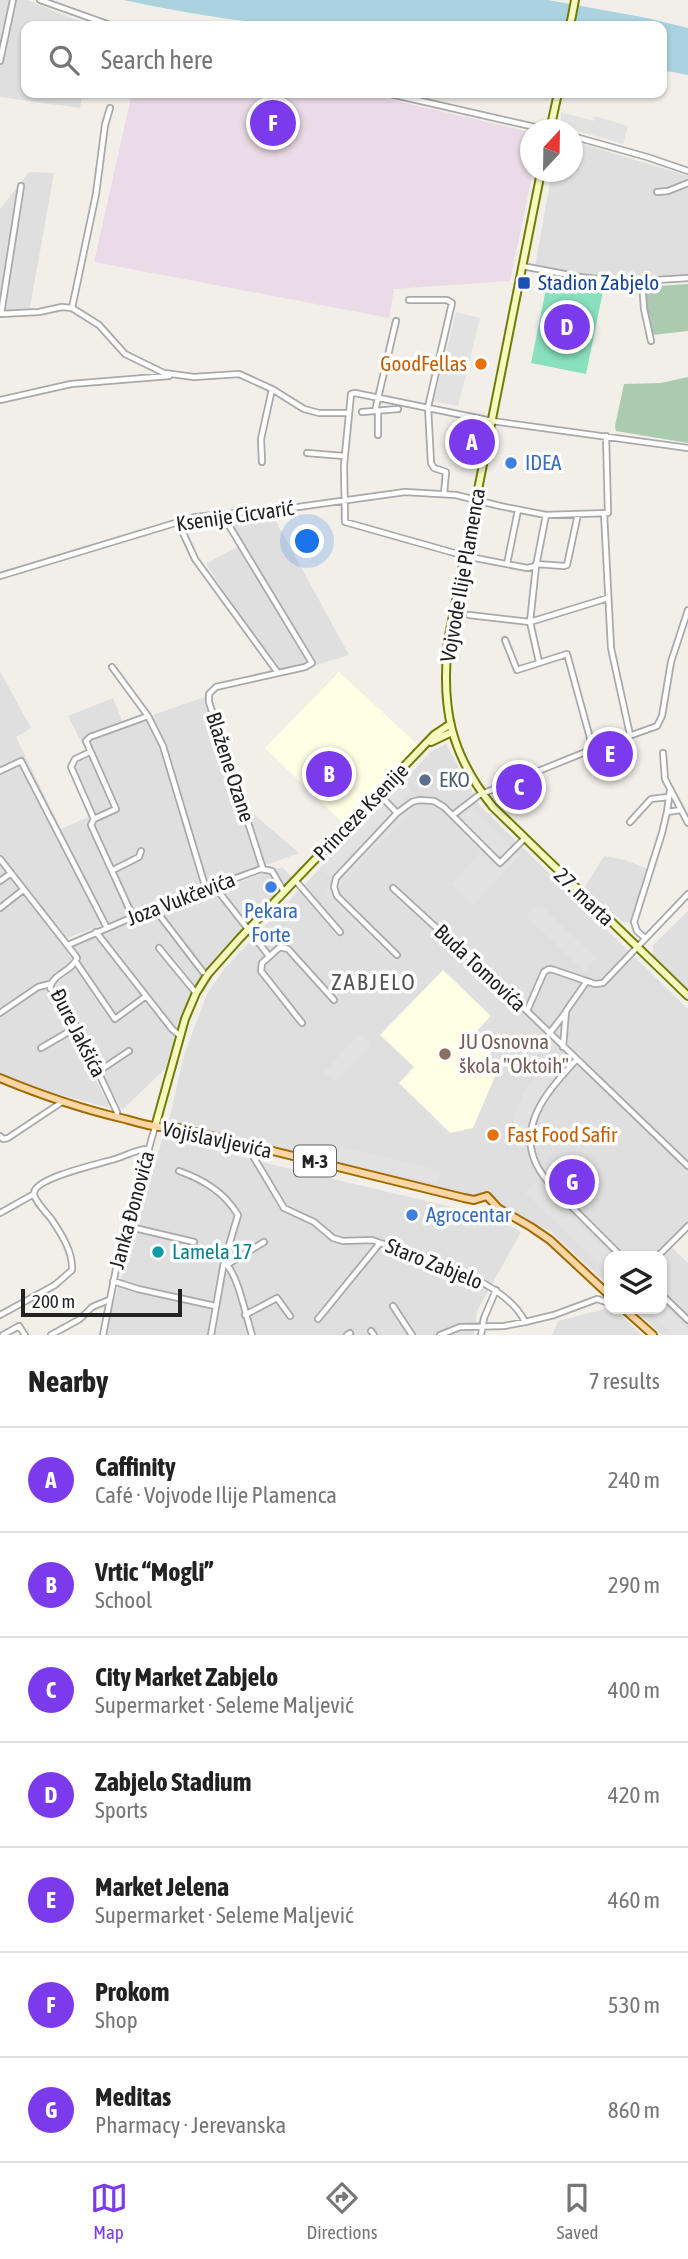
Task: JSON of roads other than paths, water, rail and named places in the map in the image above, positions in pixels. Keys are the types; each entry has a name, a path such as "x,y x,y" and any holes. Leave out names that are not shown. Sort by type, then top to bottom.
{"main road":[{"name":"Vojislavljevića","path":"0,1078 62,1102 155,1127 178,1128 464,1198 474,1200 487,1196 498,1208 559,1247 604,1289"},
{"path":"630,1314 653,1335"}],"street":[{"path":"0,61 13,0"},
{"path":"40,0 99,21"},
{"path":"571,21 575,0"},
{"path":"408,98 520,123"},
{"path":"552,119 557,98"},
{"path":"72,308 96,194 105,125 110,108"},
{"path":"583,139 688,171"},
{"name":"Vojvode Ilije Plamenca","path":"451,729 446,706 448,641 539,182"},
{"path":"657,192 668,191 688,183"},
{"path":"22,186 0,314 72,308 99,325 125,354 163,373 194,377 239,374 272,389 298,407 311,411 348,412"},
{"path":"522,266 588,278 642,282 688,278"},
{"path":"642,282 651,341"},
{"path":"409,300 447,300 452,303 428,407 431,463 437,470 446,472 444,494"},
{"path":"378,435 377,398 396,321"},
{"path":"0,400 71,384 176,375"},
{"path":"262,461 261,439 272,389"},
{"path":"578,514 567,565 536,565 527,568 465,556 345,522 344,456 349,397 352,393 492,421 688,448"},
{"path":"362,412 398,410"},
{"path":"606,436 608,598 612,655 630,735"},
{"path":"307,453 344,456"},
{"name":"Ksenije Cicvarić","path":"0,576 195,517 415,491 477,499 518,510"},
{"path":"507,564 518,510 547,515 606,513"},
{"name":"Blažene Ozane","path":"222,514 312,663 310,666 216,687 208,697 263,869"},
{"path":"539,662 530,622 536,565 547,515"},
{"path":"178,522 195,559 278,673"},
{"path":"469,615 530,622 608,598"},
{"path":"453,815 462,806 483,794 593,749 656,727 659,724 671,662 688,610"},
{"path":"505,640 517,670 567,654 593,749"},
{"path":"112,667 148,716 167,759 206,889"},
{"path":"132,917 91,825 94,819 116,809 86,741 90,737 148,716"},
{"name":"Princeze Ksenije","path":"155,1127 179,1035 196,993 220,960 440,730 451,729"},
{"name":"27. marta","path":"451,729 467,770 483,794 524,839 688,996"},
{"path":"90,752 75,758 71,767 94,819"},
{"path":"663,752 663,770 670,790 688,823"},
{"path":"0,771 21,761 107,928"},
{"path":"645,939 635,928 634,919 667,812 670,790"},
{"path":"379,794 397,813"},
{"path":"630,822 652,799 668,797"},
{"name":"Princeze Ksenije","path":"397,955 337,896 334,887 336,878 397,813 412,802 434,801 453,815 500,863 524,839"},
{"path":"667,812 681,810"},
{"path":"113,870 139,857 141,851"},
{"name":"Đure Jakšića","path":"0,859 75,954 76,962 50,984 52,992 78,1027 117,1117"},
{"name":"Joza Vukčevića","path":"68,945 154,908 263,869 272,870 284,892"},
{"path":"0,881 10,874"},
{"path":"295,880 340,932"},
{"path":"215,887 270,956"},
{"name":"Buda Tomovića","path":"393,888 688,1166"},
{"path":"0,908 23,890"},
{"path":"527,1012 544,972 549,969 595,984 603,983 688,894"},
{"path":"154,908 203,972"},
{"path":"96,932 179,1035"},
{"path":"302,1023 261,971 262,963 280,947 287,947 334,1000"},
{"path":"159,948 196,993"},
{"path":"76,962 115,1019 146,996"},
{"path":"549,1034 587,981"},
{"path":"0,1013 38,987 50,984"},
{"path":"563,1048 566,1011"},
{"path":"41,1048 78,1027"},
{"path":"99,1071 129,1051"},
{"path":"576,1060 537,1111 530,1132 531,1150 540,1172 556,1192 616,1251"},
{"path":"0,1136 5,1140 62,1102"},
{"name":"Janka Đonovića","path":"103,1335 113,1281 155,1127"},
{"name":"Staro Zabjelo","path":"247,1145 284,1208 314,1222 333,1238 343,1241 372,1240 463,1274 496,1290 515,1307 525,1322"},
{"path":"0,1213 34,1194 42,1183 71,1171 149,1149"},
{"path":"179,1171 204,1181 219,1192 238,1215 215,1306 211,1335"},
{"path":"0,1315 55,1285 72,1270 68,1246 34,1194"},
{"path":"127,1226 194,1242"},
{"path":"662,1251 688,1226"},
{"path":"226,1263 264,1242"},
{"path":"318,1319 380,1243"},
{"path":"226,1263 240,1293 252,1335"},
{"path":"113,1281 215,1306"},
{"path":"481,1335 496,1290"},
{"path":"245,1315 277,1298 290,1316"},
{"path":"440,1335 460,1327 525,1322 554,1315 597,1299 604,1301"},
{"path":"51,1335 80,1319 90,1308 109,1300"},
{"path":"667,1300 688,1320"},
{"path":"393,1306 412,1335"},
{"path":"3,1335 19,1326 25,1335"}],"water":[{"path":"123,0 548,0 659,21 246,21"},
{"path":"667,23 688,28 688,75 667,71"}],"place":[{"name":"Prokom","path":"273,123"},
{"name":"Stadion Zabjelo","path":"524,283"},
{"name":"Zabjelo Stadium","path":"567,327"},
{"name":"GoodFellas","path":"481,364"},
{"name":"Caffinity","path":"472,442"},
{"name":"IDEA","path":"511,463"},
{"name":"Market Jelena","path":"610,754"},
{"name":"Vrtic “Mogli”","path":"329,774"},
{"name":"EKO","path":"425,780"},
{"name":"City Market Zabjelo","path":"519,787"},
{"name":"Pekara Forte","path":"271,887"},
{"name":"JU Osnovna škola \"Oktoih\"","path":"445,1054"},
{"name":"Fast Food Safir","path":"493,1135"},
{"name":"Meditas","path":"572,1182"},
{"name":"Agrocentar","path":"412,1215"},
{"name":"Lamela 17","path":"158,1252"}],"district":[{"name":"ZABJELO","path":"374,982"}]}
